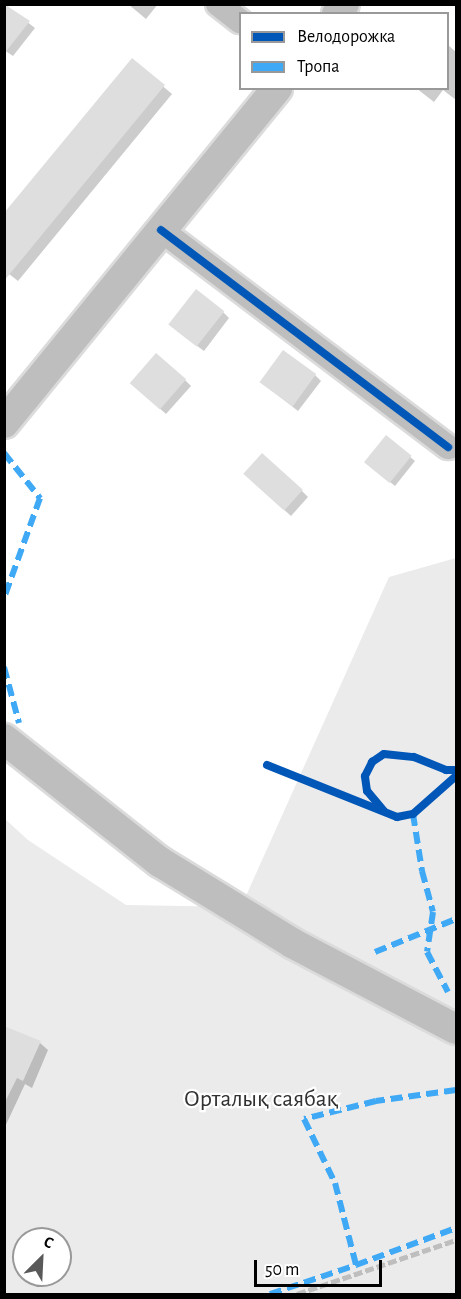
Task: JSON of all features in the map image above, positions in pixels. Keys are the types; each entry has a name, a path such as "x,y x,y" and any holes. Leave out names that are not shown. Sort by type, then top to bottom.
{"main road":[{"path":"4,423 275,90"},
{"path":"4,739 160,862 292,943 456,1029"}],"street":[{"path":"218,4 239,20"},
{"path":"162,230 448,447"}],"green space":[{"name":"Орталық саябақ","path":"456,558 456,1294 5,1294 4,818 28,840 126,905 241,907 389,577"}],"building":[{"path":"4,4 30,21 4,54"},
{"path":"132,58 165,85 4,281 4,213"},
{"path":"196,289 224,311 197,347 168,324"},
{"path":"283,350 316,374 293,406 259,382"},
{"path":"156,353 186,379 160,409 130,383"},
{"path":"386,435 412,456 390,483 364,462"},
{"path":"262,453 303,490 284,511 243,474"},
{"path":"4,1026 41,1041 23,1081 17,1078 4,1104"}],"railway":[{"path":"297,1294 456,1240"}],"marked path":[{"path":"4,453 40,498 4,598"},
{"path":"4,667 19,723"},
{"path":"413,814 422,871 433,912 427,952 448,992"},
{"path":"375,952 456,919"},
{"path":"456,1090 376,1101 304,1119 335,1183 356,1265 456,1228"},
{"path":"270,1294 356,1265"}],"cycle path":[{"path":"161,230 448,447"},
{"path":"384,811 367,791 365,776 372,762 384,754 414,757 446,770 456,770"},
{"path":"267,765 397,817 413,814 456,776"}]}
